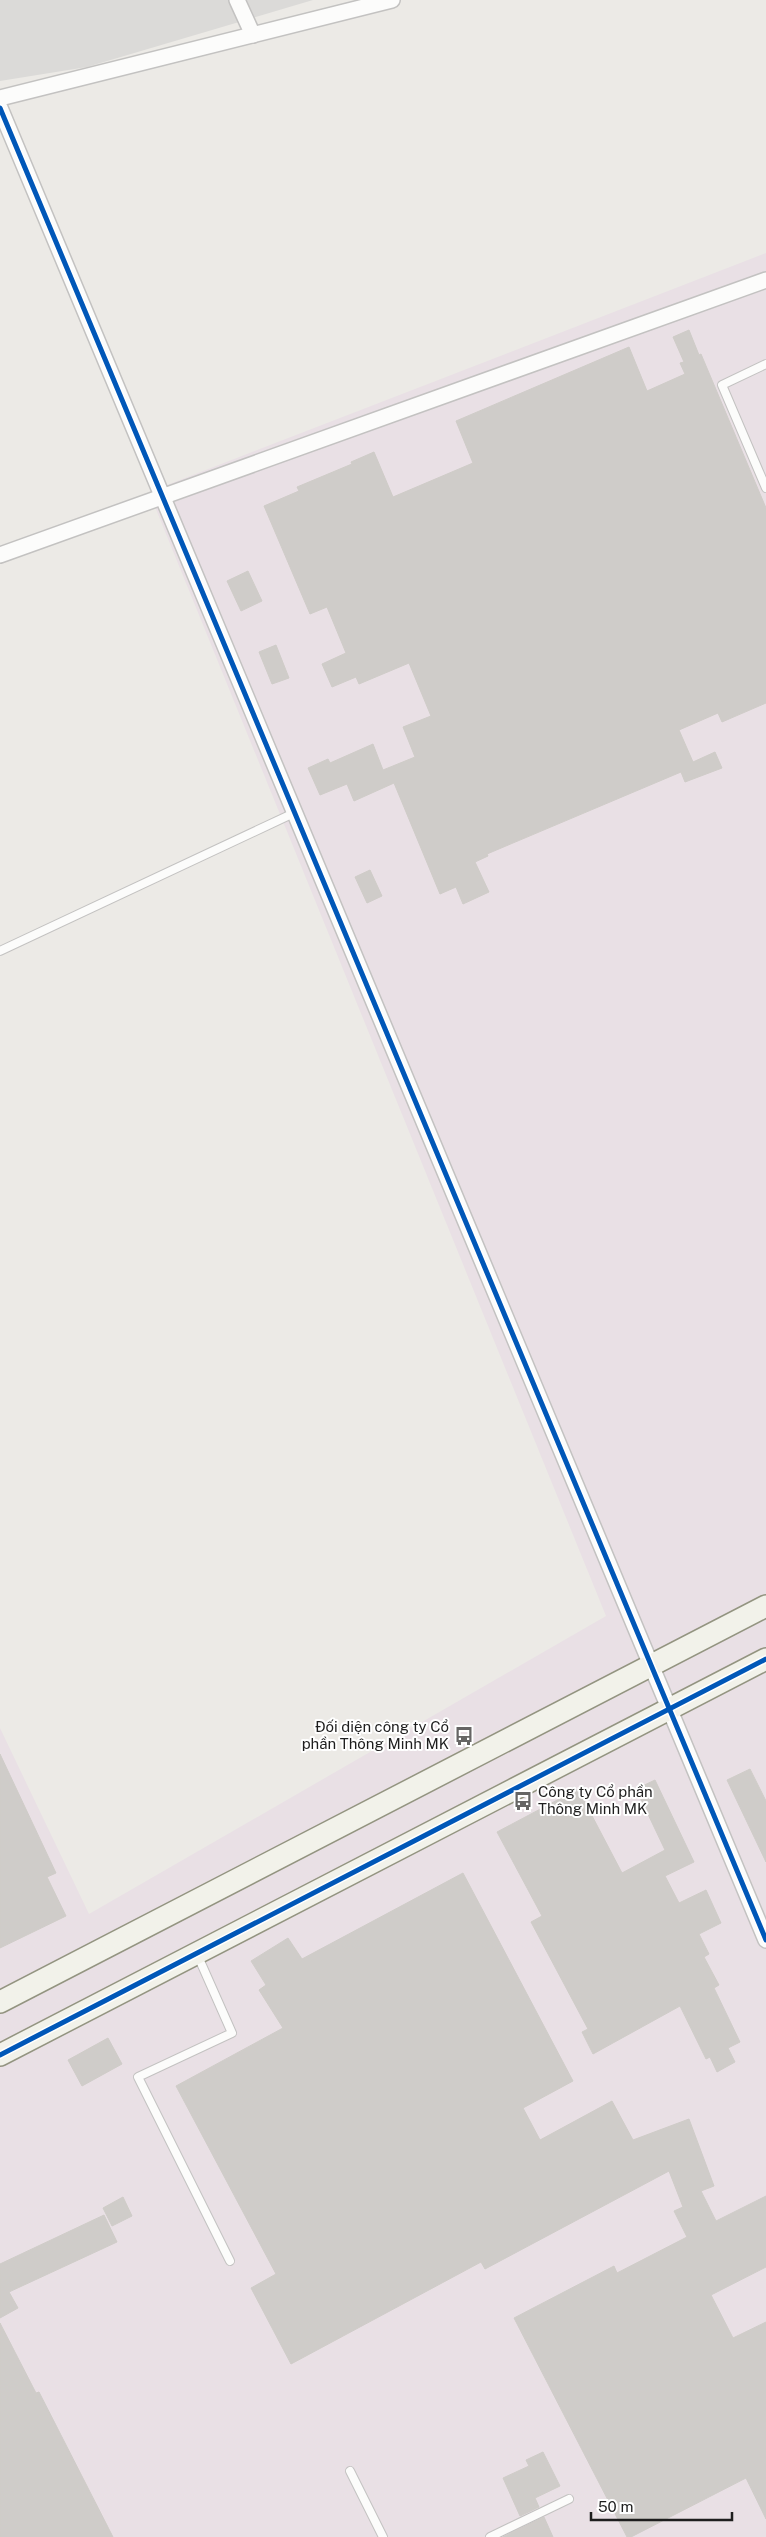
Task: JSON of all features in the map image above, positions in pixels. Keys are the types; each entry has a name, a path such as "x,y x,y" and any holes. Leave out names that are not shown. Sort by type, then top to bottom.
{"street":[{"path":"237,0 253,35"},
{"path":"0,98 385,1"},
{"path":"0,108 766,1940"},
{"path":"0,555 766,280"},
{"path":"0,2002 766,1606"},
{"path":"0,2055 766,1659"}],"lane":[{"path":"766,364 722,385 766,488"},
{"path":"0,951 294,813"},
{"path":"197,1954 232,2033 138,2077 230,2261"},
{"path":"350,2472 383,2537"},
{"path":"490,2537 569,2499"}],"shaded area":[{"path":"0,0 313,0 87,67 0,81"},
{"path":"766,253 766,2537 0,2537 0,1728 89,1914 606,1616 149,492"}],"building":[{"path":"689,330 766,508 766,703 722,722 718,713 679,730 693,762 715,752 722,768 685,782 681,772 487,854 488,856 475,862 489,892 463,904 456,887 440,894 394,783 354,801 347,784 320,795 308,768 328,759 330,763 373,744 383,770 415,757 403,727 431,716 409,663 359,684 356,677 332,687 322,664 346,653 327,607 310,614 264,506 299,491 297,487 352,464 351,462 374,452 393,497 473,463 456,421 629,347 647,391 685,374 680,363 684,362 673,337"},
{"path":"248,571 262,601 241,611 227,581"},
{"path":"276,645 289,678 272,684 259,652"},
{"path":"370,870 382,896 367,903 355,877"},
{"path":"0,1754 56,1873 47,1877 66,1916 0,1948"},
{"path":"750,1769 766,1801 766,1862 727,1780"},
{"path":"655,1780 694,1862 665,1876 679,1903 706,1890 721,1923 699,1934 709,1954 704,1957 719,1985 714,1988 740,2042 728,2048 735,2062 717,2072 710,2057 706,2059 680,2006 593,2054 582,2032 588,2029 531,1922 542,1916 497,1832 578,1789 622,1873 665,1850 636,1789"},
{"path":"463,1873 573,2081 523,2108 540,2140 612,2101 633,2140 689,2119 714,2186 701,2191 716,2221 766,2196 766,2267 711,2295 733,2338 766,2322 766,2519 746,2478 631,2537 627,2537 514,2318 614,2266 617,2273 687,2237 674,2211 683,2207 669,2171 485,2269 481,2262 291,2364 251,2288 276,2274 176,2086 283,2028 259,1990 266,1985 251,1961 288,1938 302,1959"},
{"path":"108,2038 122,2064 82,2086 68,2060"},
{"path":"123,2197 132,2216 112,2226 103,2208"},
{"path":"104,2215 117,2242 9,2292 18,2308 0,2318 0,2264"},
{"path":"0,2323 36,2393 39,2392 113,2537 0,2537"},
{"path":"543,2452 560,2486 535,2498 539,2507 520,2516 503,2478 529,2466 526,2460"},
{"path":"544,2517 553,2537 503,2537 511,2533"}],"cycle path":[{"path":"0,108 766,1940"},
{"path":"0,2055 766,1659"}],"place":[{"name":"Đối diện công ty Cổ phần Thông Minh MK","path":"464,1736"},
{"name":"Công ty Cổ phần Thông Minh MK","path":"523,1801"}]}
